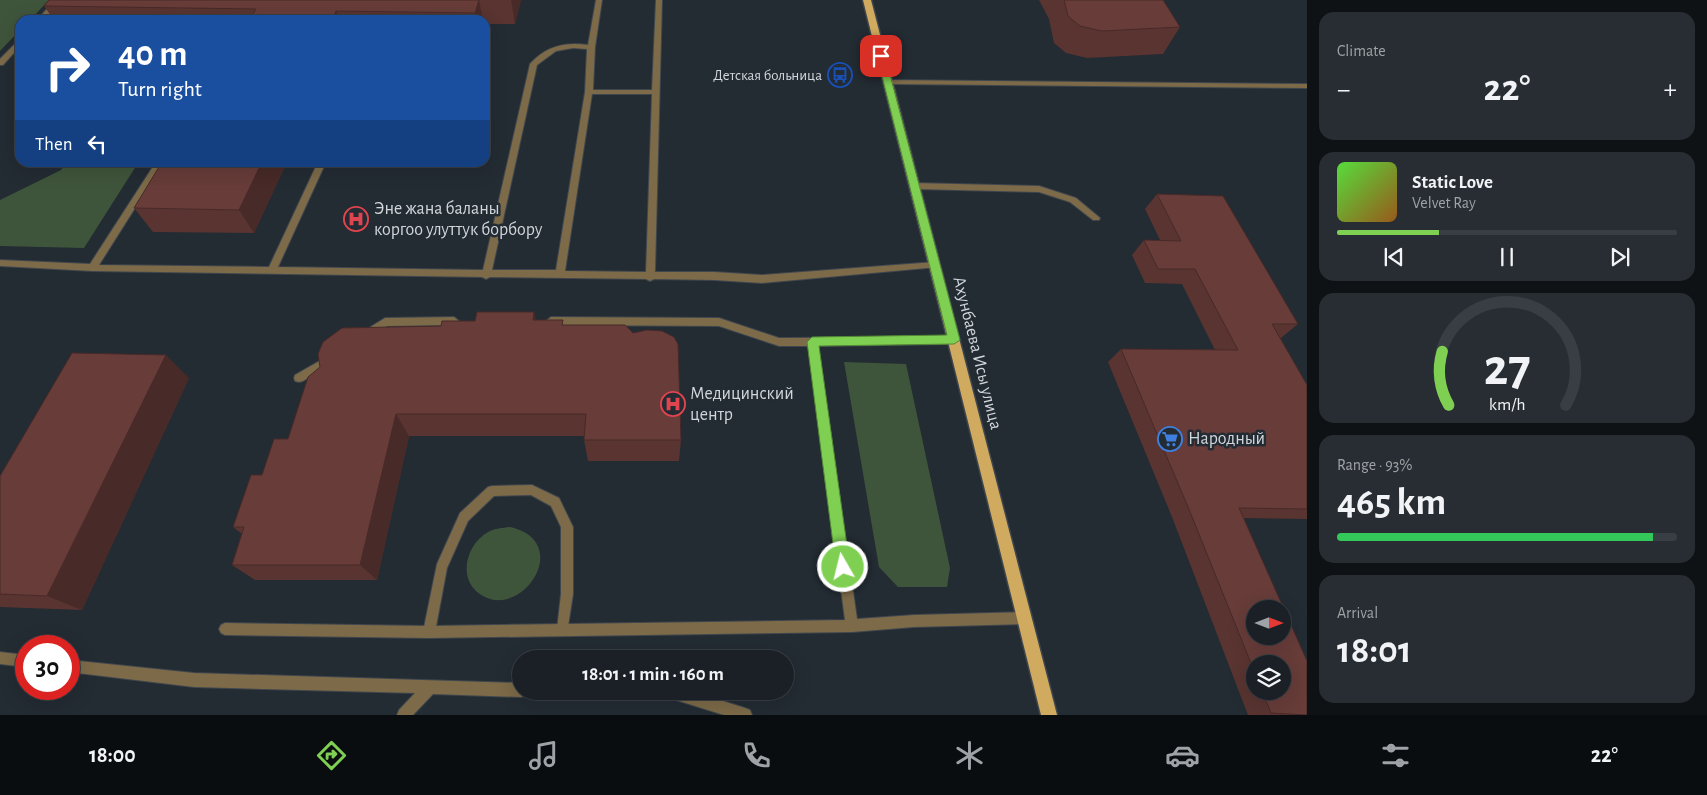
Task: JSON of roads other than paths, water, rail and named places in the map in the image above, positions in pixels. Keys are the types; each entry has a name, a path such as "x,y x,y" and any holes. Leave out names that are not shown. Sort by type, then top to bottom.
{"main road":[{"name":"Ахунбаева Исы улица","path":"867,0 1049,715"}],"street":[{"path":"45,15 59,0"},
{"path":"560,275 589,92 591,47 599,0"},
{"path":"650,277 658,0"},
{"path":"486,275 534,64 550,49 575,46 591,47"},
{"path":"0,63 15,48"},
{"path":"888,82 1307,86"},
{"path":"589,92 656,92"},
{"path":"92,268 157,167"},
{"path":"272,271 320,167"},
{"path":"915,186 1040,189 1073,200 1096,218"},
{"path":"0,263 92,268 762,278 935,265"},
{"path":"362,338 385,322 462,321"},
{"path":"541,322 719,322 779,342 954,340"},
{"path":"812,342 852,626"},
{"path":"300,378 338,353"},
{"path":"429,632 441,568 464,517 492,491 532,490 555,502 567,526 567,594 563,629"},
{"path":"224,628 429,632 852,626 914,621 1025,618"},
{"path":"0,658 15,660"},
{"path":"80,667 194,680 512,690"},
{"path":"404,715 429,688"},
{"path":"698,700 745,715"}],"place":[{"name":"Детская больница","path":"840,75"},
{"name":"Эне жана баланы коргоо улуттук борбору","path":"356,219"},
{"name":"Медицинский центр","path":"673,404"},
{"name":"Народный","path":"1170,439"}]}
